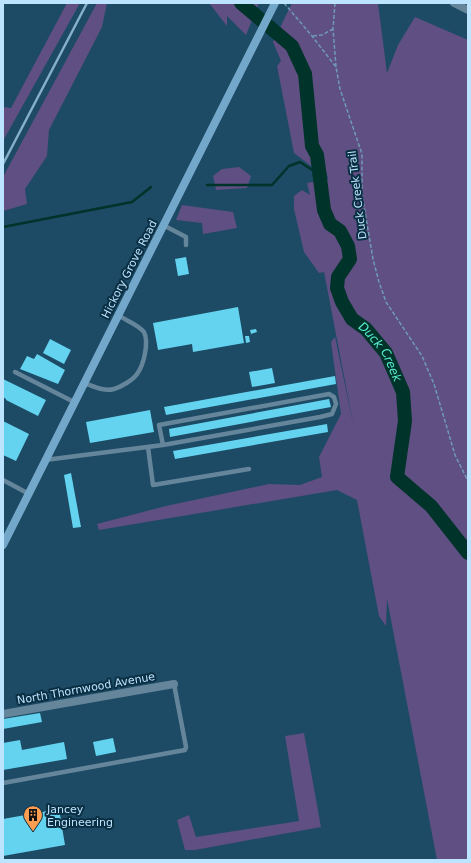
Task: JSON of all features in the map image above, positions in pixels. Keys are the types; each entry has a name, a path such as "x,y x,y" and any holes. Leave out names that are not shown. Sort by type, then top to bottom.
{"main road":[{"name":"Hickory Grove Road","path":"3,545 275,3"}],"street":[{"path":"454,3 468,10"},
{"name":"North Thornwood Avenue","path":"3,714 174,684"}],"lane":[{"path":"163,225 186,237 186,246"},
{"path":"84,383 103,389 113,389 126,384 137,374 144,356 146,337 143,330 118,315"},
{"path":"15,372 74,402"},
{"path":"45,460 163,445 320,417 332,414 336,404 334,397 329,394 160,425 163,445"},
{"path":"148,447 153,485 249,469"},
{"path":"3,480 28,494"},
{"path":"3,783 185,750 186,746 174,684"}],"path":[{"name":"Duck Creek Trail","path":"284,3 336,67 340,89 362,154 362,194 373,259 379,282 386,302 422,356 434,384 455,455 468,481"},
{"path":"335,3 333,29 336,67"},
{"path":"312,36 322,35 333,29"}],"shaded area":[{"path":"67,3 80,3 3,141 3,107 11,108"},
{"path":"97,3 107,3 102,27 49,130 47,156 25,189 27,204 3,211 3,177"},
{"path":"209,3 259,3 246,35 227,16 227,26"},
{"path":"292,3 378,3 387,73 398,45 415,17 468,40 468,860 437,860 387,599 386,626 379,616 357,500 337,490 99,530 97,524 166,506 269,484 300,485 322,477 319,457 341,414 331,342 335,337 354,428 324,272 319,273 304,252 294,209 294,196 302,190 310,195 307,183 328,179 324,161 306,119 308,144 322,167 315,169 294,153 277,66 281,61 273,42"},
{"path":"239,167 251,176 247,188 216,190 213,176 222,169"},
{"path":"182,205 233,212 237,228 203,234 202,223 176,220"},
{"path":"304,733 321,827 195,850 185,850 177,820 189,815 196,837 299,821 285,736"}],"building":[{"path":"186,257 189,274 178,276 175,259"},
{"path":"238,307 244,343 193,352 192,344 158,350 153,323"},
{"path":"256,329 257,332 251,334 250,330"},
{"path":"245,336 249,336 250,342 246,343"},
{"path":"50,339 71,350 64,364 43,353"},
{"path":"37,354 65,370 58,384 20,369 27,356 34,359"},
{"path":"272,368 275,383 252,387 249,372"},
{"path":"335,376 336,384 166,415 164,407"},
{"path":"3,379 46,400 38,416 6,400 3,397"},
{"path":"329,399 331,407 170,437 169,429"},
{"path":"150,410 154,432 90,443 86,422"},
{"path":"3,421 29,434 16,461 3,455"},
{"path":"327,424 328,432 175,459 173,451"},
{"path":"71,473 81,527 73,528 64,475"},
{"path":"40,713 42,722 3,729 3,719"},
{"path":"113,738 116,752 96,756 93,742"},
{"path":"20,740 22,750 64,742 67,759 3,770 3,743"},
{"name":"Jancey Engineering","path":"59,809 65,845 3,856 3,819"}],"waterway":[{"name":"Duck Creek","path":"241,3 292,46 305,74 312,146 317,155 324,210 330,224 340,231 348,246 350,259 338,277 337,288 342,302 352,319 366,329 386,353 403,392 405,421 397,477 431,506 468,553"},
{"path":"207,185 272,185 289,166 300,162 320,175"},
{"path":"3,227 132,202 151,187"}],"railway":[{"path":"3,164 87,3"}],"place":[{"name":"Jancey Engineering","path":"33,832"}]}
